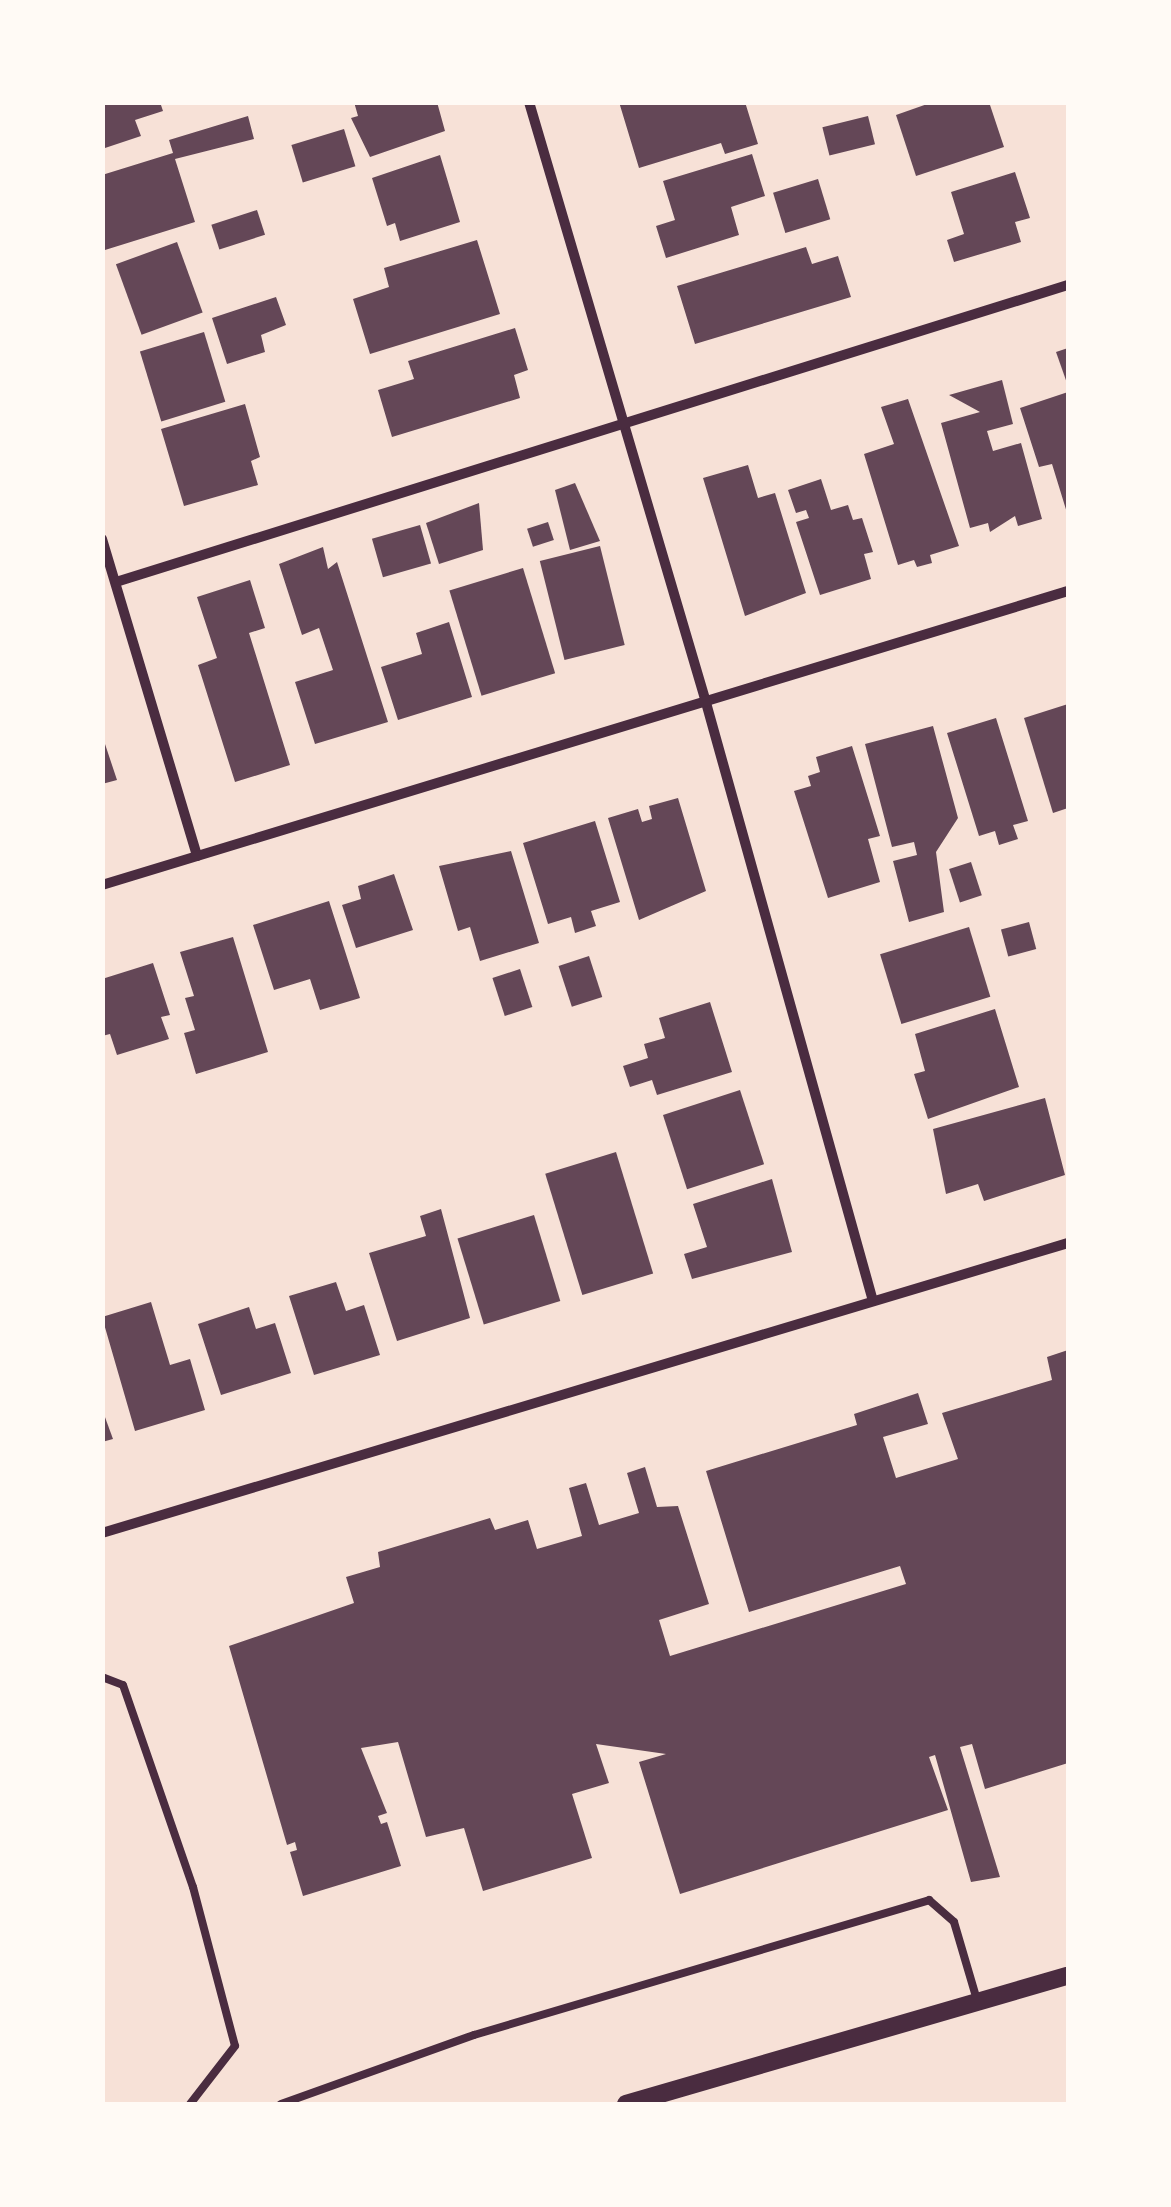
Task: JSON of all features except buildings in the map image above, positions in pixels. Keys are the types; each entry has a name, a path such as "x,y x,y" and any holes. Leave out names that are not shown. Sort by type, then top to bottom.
{"street":[{"path":"529,102 705,699 873,1302"},
{"path":"116,582 1068,285"},
{"path":"102,539 197,856"},
{"path":"102,885 1068,591"},
{"path":"102,1533 1068,1242"},
{"path":"626,2104 821,2051 1068,1976"},
{"path":"660,2104 821,2051"}],"lane":[{"path":"102,1677 123,1685 194,1887 235,2046 190,2104"},
{"path":"280,2104 474,2036 929,1900 954,1922 978,2004"}]}
